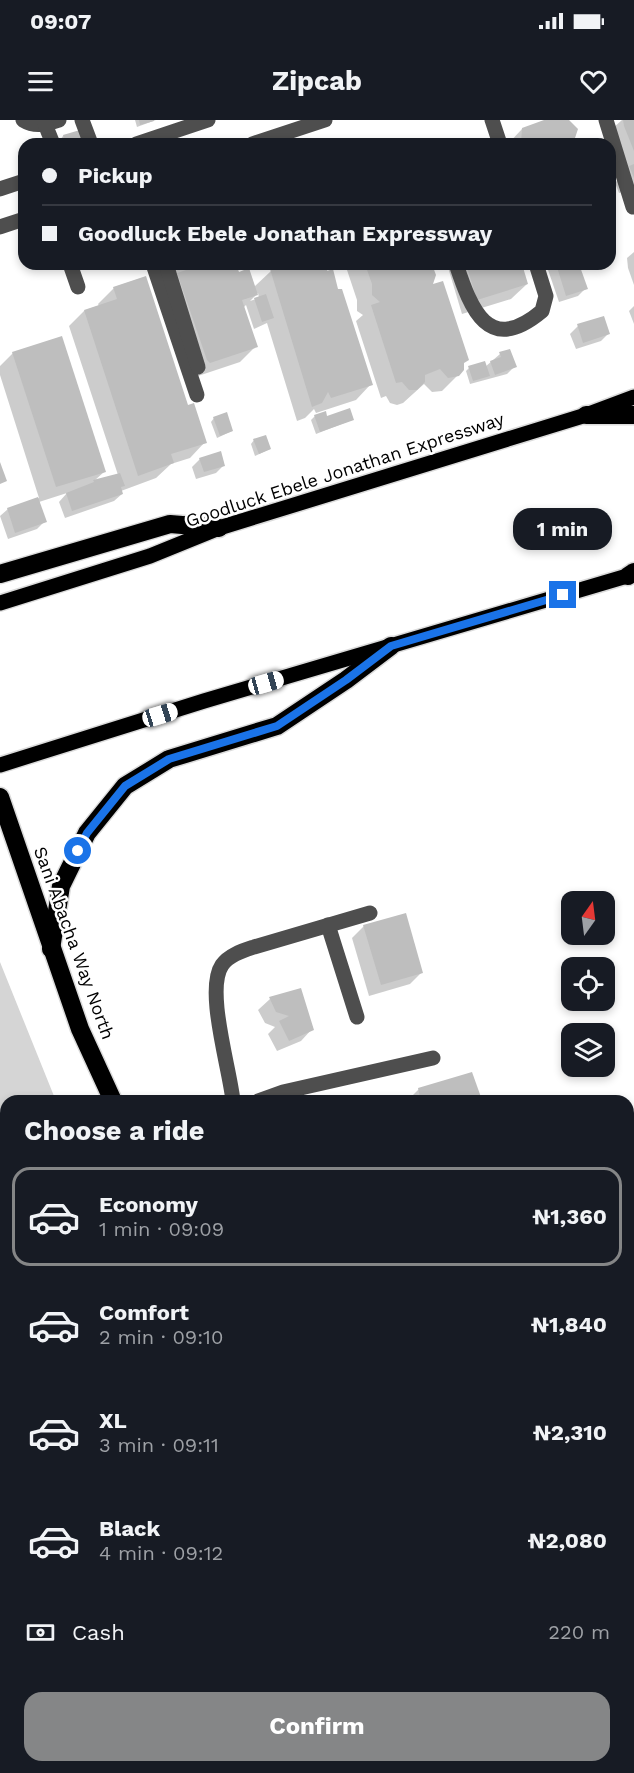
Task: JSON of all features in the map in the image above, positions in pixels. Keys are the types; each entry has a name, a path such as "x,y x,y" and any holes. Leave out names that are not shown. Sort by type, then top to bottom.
{"highway":[{"path":"586,415 634,415"},
{"path":"0,574 170,524 219,528"},
{"path":"51,949 61,886 87,833 125,786 169,759 277,726 346,680 391,646"},
{"name":"Sani Abacha Way North","path":"0,797 80,1029 110,1095"}],"main road":[{"name":"Goodluck Ebele Jonathan Expressway","path":"0,603 150,556 219,528 586,415 634,397"},
{"path":"0,765 632,574"}],"street":[{"path":"23,120 30,124 52,122 53,138"},
{"path":"82,120 89,138"},
{"path":"153,138 208,120"},
{"path":"270,138 325,120"},
{"path":"492,120 498,138"},
{"path":"606,120 612,138"},
{"path":"616,152 633,207"},
{"path":"0,189 18,183"},
{"path":"0,227 18,221"},
{"path":"72,270 78,287"},
{"path":"155,270 197,395"},
{"path":"168,270 201,376"},
{"path":"458,270 470,304 487,325 495,329 509,328 526,322 542,311 546,296 538,270"},
{"path":"232,1095 216,1009 215,989 222,966 228,959 245,950 370,913"},
{"path":"328,925 357,1017"},
{"path":"275,1095 433,1058"}],"shaded area":[{"path":"0,962 54,1095 0,1095"}],"building":[{"path":"139,120 154,120 154,121 140,125"},
{"path":"544,120 569,120 578,129 575,138 521,138 522,128"},
{"path":"623,120 634,120 634,151 624,126"},
{"path":"80,130 83,138 64,138 63,135"},
{"path":"634,164 634,178 629,166"},
{"path":"186,270 238,270 239,272 250,270 258,295 242,300 258,347 210,363 177,273"},
{"path":"270,270 333,270 338,289 342,289 373,385 331,398 328,392 322,403 312,407"},
{"path":"367,270 434,270 436,275 433,284 443,281 469,360 464,363 464,370 459,376 448,378 440,369 425,375 425,382 417,390 409,390 402,382 396,383 371,305 380,302 372,295 372,284"},
{"path":"468,270 524,270 528,284 477,300"},
{"path":"558,270 581,270 588,289 566,296"},
{"path":"146,276 188,405 194,403 207,443 171,454 174,463 138,476 84,310 117,299 113,287"},
{"path":"266,294 274,318 262,322 254,298"},
{"path":"604,316 610,334 583,343 577,324"},
{"path":"62,336 106,472 56,487 12,352"},
{"path":"510,349 517,367 495,375 490,361 501,357 499,352"},
{"path":"485,361 490,376 473,381 468,366"},
{"path":"350,408 354,420 320,432 314,415 326,411 327,416"},
{"path":"227,412 233,431 220,436 213,417"},
{"path":"266,435 271,449 259,454 253,439"},
{"path":"221,451 225,466 204,472 199,458"},
{"path":"0,462 7,481 0,484"},
{"path":"120,473 125,486 121,487 123,494 72,511 66,493 94,482 93,480"},
{"path":"38,497 47,522 15,533 7,508"},
{"path":"406,913 423,973 381,985 363,925"},
{"path":"301,988 314,1030 289,1041 279,1021 289,1016 276,1012 269,997"},
{"path":"472,1072 480,1095 420,1095 418,1088"}],"route":[{"path":"78,851 87,833 125,786 169,759 277,726 346,680 391,646 563,595"}]}
